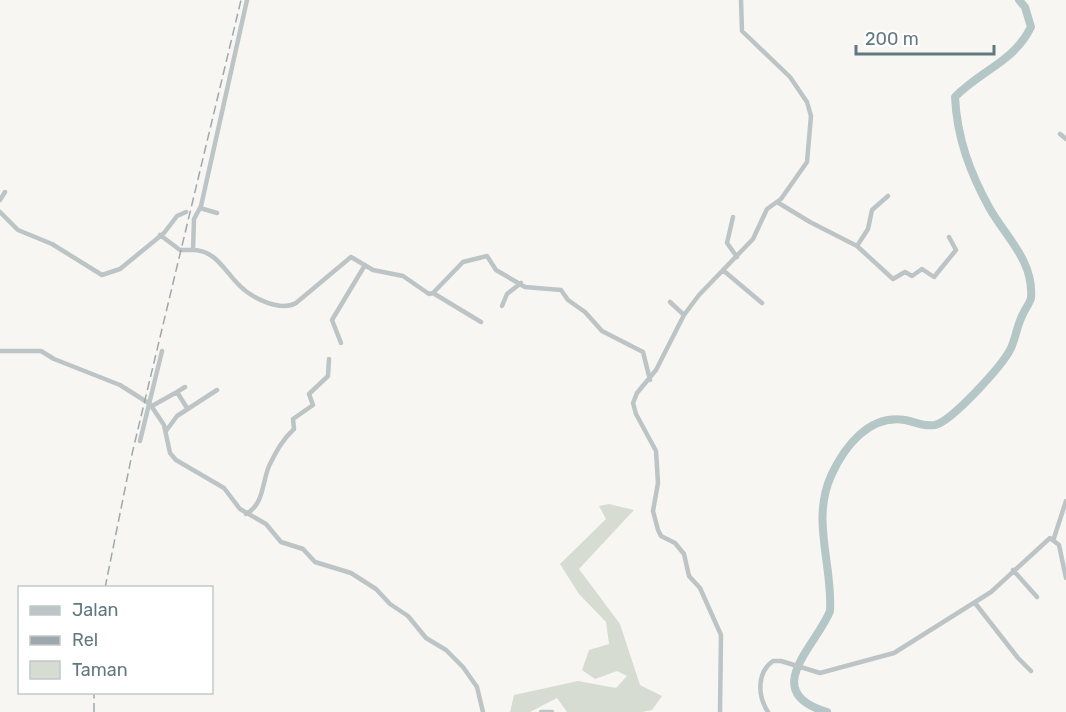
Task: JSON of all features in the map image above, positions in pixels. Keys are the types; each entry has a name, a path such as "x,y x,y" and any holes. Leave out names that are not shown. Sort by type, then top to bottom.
{"street":[{"path":"193,250 194,219 200,208 247,0"},
{"path":"720,712 722,658 720,630 700,588 689,576 684,554 675,543 661,536 654,516 658,483 656,451 636,414 633,403 637,393 650,380 684,315 758,233 767,209 777,202 807,162 810,111 790,76 742,31 741,0"},
{"path":"1060,134 1066,139"},
{"path":"0,200 5,192"},
{"path":"857,246 868,230 872,210 888,196"},
{"path":"777,202 857,246 892,279 905,272 912,276 921,269 933,277 956,250 949,237"},
{"path":"200,208 217,213"},
{"path":"0,212 18,230 57,247 102,275 120,268 160,235 177,216 186,212"},
{"path":"733,217 727,243 737,256"},
{"path":"160,235 180,250 208,252 247,292 284,307 296,303 349,258 354,257 377,272 403,276 422,292 433,293 481,322"},
{"path":"433,293 463,262 485,256 499,272 521,283 535,289 561,290 568,300 585,312 602,331 643,352 650,380"},
{"path":"341,343 332,320 365,265"},
{"path":"724,271 762,303"},
{"path":"502,306 507,294 521,283"},
{"path":"670,302 684,315"},
{"path":"0,351 41,351 54,359 111,381 151,405 166,431 168,446 174,458 224,488 246,514 266,524 281,542 303,549 315,562 351,573 408,616 426,638 446,650 464,667 477,687 483,712"},
{"path":"140,441 151,405 162,351"},
{"path":"246,514 256,504 267,478 269,465 281,442 294,429 293,419 313,405 309,393 328,376 329,359"},
{"path":"151,405 185,387"},
{"path":"166,431 187,408 217,390"},
{"path":"177,392 187,408"},
{"path":"1066,501 1054,538 1060,548 1066,578"},
{"path":"768,712 760,695 761,680 765,669 775,660 804,669 828,673 883,658 917,640 992,592 1042,543 1054,538"},
{"path":"1013,570 1037,597"},
{"path":"977,602 1031,671"},
{"path":"541,712 552,712"}],"green space":[{"path":"609,504 634,510 579,569 620,624 640,685 662,696 652,710 642,712 567,712 557,698 530,712 510,712 514,695 578,681 616,688 627,676 617,671 595,679 582,670 589,650 609,644 606,622 579,594 560,564 606,519 599,506"}],"waterway":[{"path":"827,712 807,703 797,693 794,680 805,653 830,611 823,509 825,493 836,465 859,435 880,422 892,419 935,425 953,414 1006,356 1030,302 1031,285 1024,261 990,209 971,169 958,127 955,97 1016,49 1024,39 1031,27 1025,7 1019,0"}],"railway":[{"path":"105,586 132,454 241,0"},
{"path":"94,694 94,712"}]}
